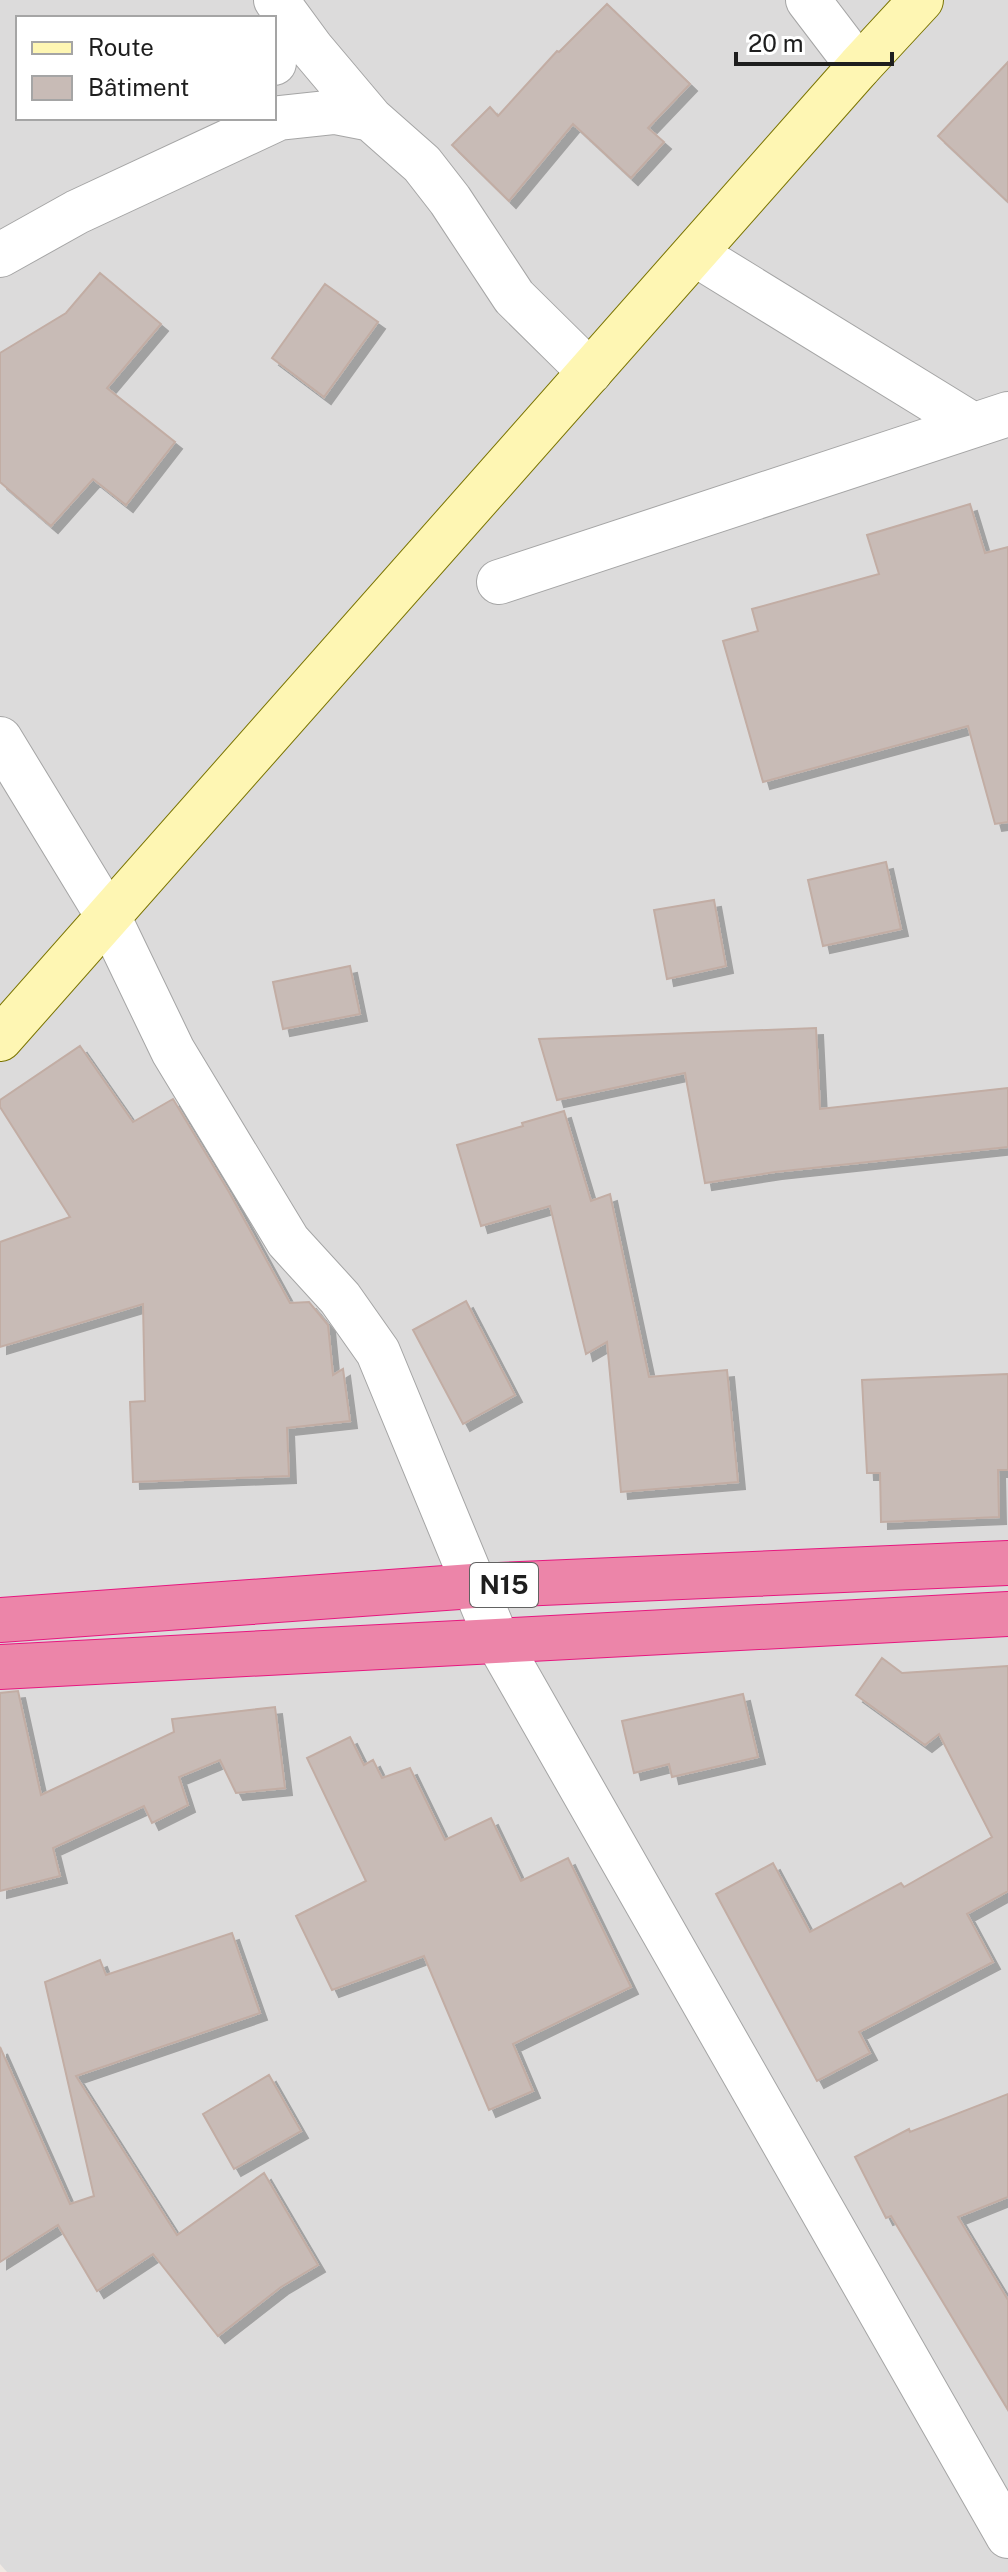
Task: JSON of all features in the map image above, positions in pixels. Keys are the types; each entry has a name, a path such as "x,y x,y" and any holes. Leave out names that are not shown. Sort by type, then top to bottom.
{"highway":[{"name":"N15","path":"0,1620 473,1586 1008,1563"},
{"name":"N15","path":"0,1667 1008,1614"}],"main road":[{"path":"0,1039 921,0"}],"street":[{"path":"276,0 312,49 371,119 422,164 450,200 514,297 590,372"},
{"path":"808,0 859,67"},
{"path":"276,119 335,112 371,119"},
{"path":"0,255 77,212 244,128 272,120"},
{"path":"695,254 990,419"},
{"path":"499,582 990,419"},
{"path":"0,739 109,918 173,1051 288,1241 340,1298 378,1352 497,1640 1008,2536"}],"shaded area":[{"path":"0,0 1008,0 1008,2572 7,2572 0,2564"}],"building":[{"path":"607,4 690,84 648,128 664,142 631,178 573,124 509,201 452,145 490,107 498,116 557,51"},
{"path":"1008,62 1008,202 938,136"},
{"path":"100,273 161,324 107,388 175,442 126,505 93,479 51,526 0,482 0,353 66,313"},
{"path":"325,284 378,322 324,397 272,358"},
{"path":"970,504 985,553 1008,547 1008,822 995,824 968,726 763,782 723,641 758,631 752,609 879,574 867,535"},
{"path":"886,862 901,929 823,946 808,880"},
{"path":"714,900 726,966 667,979 654,910"},
{"path":"350,966 360,1014 283,1029 273,982"},
{"path":"816,1028 820,1109 1008,1088 1008,1147 775,1172 705,1183 685,1073 557,1100 539,1039"},
{"path":"80,1046 133,1122 173,1099 290,1303 309,1302 328,1325 333,1375 343,1369 350,1421 287,1428 289,1476 133,1482 130,1402 145,1401 143,1304 0,1347 0,1242 70,1217 0,1107 0,1100"},
{"path":"564,1111 591,1201 610,1194 649,1377 727,1370 738,1482 621,1492 607,1342 586,1354 550,1206 481,1226 457,1145"},
{"path":"466,1301 515,1395 463,1424 413,1330"},
{"path":"1008,1374 1008,1470 998,1470 999,1517 881,1522 880,1473 867,1473 862,1380"},
{"path":"882,1658 902,1673 1008,1666 1008,1891 967,1914 993,1962 859,2032 870,2053 817,2081 716,1894 773,1863 810,1932 901,1883 904,1887 992,1837 939,1734 925,1745 856,1695"},
{"path":"18,1691 41,1795 174,1732 172,1719 275,1707 285,1788 236,1793 220,1760 179,1777 188,1805 152,1823 144,1806 53,1848 60,1876 0,1891 0,1693"},
{"path":"743,1694 758,1757 672,1777 669,1764 634,1773 622,1721"},
{"path":"350,1737 364,1765 373,1760 382,1778 410,1768 445,1840 491,1818 521,1881 568,1858 631,1987 513,2044 533,2091 489,2110 424,1956 332,1990 296,1916 366,1881 307,1758"},
{"path":"232,1933 260,2013 76,2076 177,2235 264,2173 318,2265 281,2287 218,2336 153,2254 97,2291 58,2225 0,2262 0,2047 70,2204 94,2196 45,1982 100,1960 106,1975"},
{"path":"269,2075 301,2131 234,2169 203,2114"},
{"path":"1008,2094 1008,2197 958,2217 1008,2300 1008,2410 891,2216 886,2218 855,2157 909,2129 910,2132"}]}
